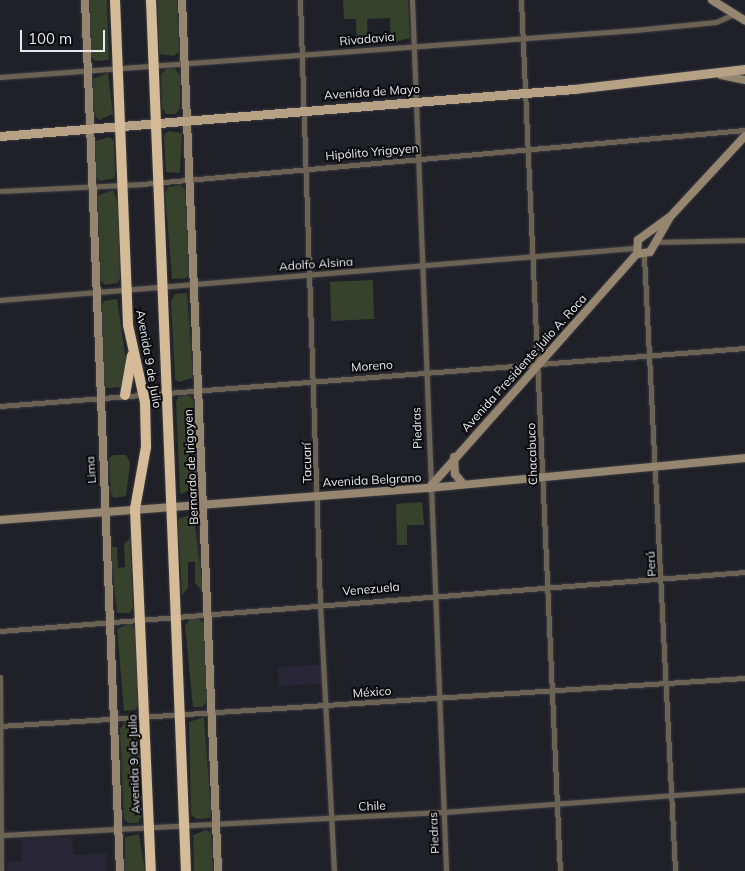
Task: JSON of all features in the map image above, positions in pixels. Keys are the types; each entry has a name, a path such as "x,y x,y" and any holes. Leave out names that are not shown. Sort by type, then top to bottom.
{"highway":[{"name":"Avenida 9 de Julio","path":"115,0 126,291 132,345 144,393 146,446 135,509 142,618 151,871"},
{"name":"Avenida 9 de Julio","path":"151,0 186,871"},
{"path":"126,395 132,345"}],"main road":[{"name":"Avenida de Mayo","path":"0,136 156,125 305,110 721,75 745,69"}],"street":[{"name":"Lima","path":"85,0 98,397 105,512 120,871"},
{"name":"Bernardo de Irigoyen","path":"182,0 209,612 218,871"},
{"name":"Tacuarí","path":"300,0 315,380 320,604 334,871"},
{"name":"Piedras","path":"412,0 436,697 446,871"},
{"name":"Chacabuco","path":"521,0 560,871"},
{"path":"712,0 745,21"},
{"name":"Rivadavia","path":"0,77 88,68 303,54 716,22 734,14"},
{"path":"721,75 745,80"},
{"name":"Hipólito Yrigoyen","path":"0,191 123,185 307,167 745,130"},
{"name":"Avenida Presidente Julio A. Roca","path":"638,253 646,233 670,217 745,136"},
{"name":"Avenida Presidente Julio A. Roca","path":"430,488 454,457 638,253 656,242 670,217"},
{"path":"646,233 654,235 656,242 745,240"},
{"name":"Adolfo Alsina","path":"0,300 96,294 310,274 422,268 534,258 638,253"},
{"name":"Perú","path":"638,253 651,356 675,871"},
{"name":"Moreno","path":"0,406 199,388 538,365 745,348"},
{"path":"454,457 455,474 463,484"},
{"name":"Avenida Belgrano","path":"0,520 318,494 430,488 745,458"},
{"name":"Venezuela","path":"0,631 109,620 433,594 745,572"},
{"path":"0,677 1,871"},
{"name":"México","path":"0,726 114,717 326,706 552,689 745,678"},
{"name":"Chile","path":"0,835 118,831 216,824 332,819 557,805 670,793 745,790"}],"shaded area":[{"path":"321,665 321,684 279,686 278,667"},
{"path":"72,837 73,855 106,853 107,871 7,871 7,862 22,861 21,839"}],"green space":[{"path":"89,0 107,0 109,60 95,61 91,56"},
{"path":"157,0 177,0 179,52 174,56 159,54"},
{"path":"343,0 408,0 410,38 391,43 390,18 367,19 368,44 357,45 356,19 344,19"},
{"path":"175,68 180,76 180,108 176,114 166,114 162,108 161,74 166,69"},
{"path":"108,73 113,114 99,120 94,114 92,79"},
{"path":"169,131 182,133 180,173 166,172 164,135"},
{"path":"110,137 114,141 115,178 100,181 96,177 95,141"},
{"path":"181,185 185,190 189,273 186,278 172,279 165,193 168,187"},
{"path":"113,190 118,203 120,278 118,283 105,285 101,281 97,196"},
{"path":"373,280 374,319 331,321 330,282"},
{"path":"187,293 193,378 179,382 175,379 171,301 175,294"},
{"path":"117,299 128,374 123,387 109,388 103,386 101,308 104,301"},
{"path":"189,395 194,401 197,488 180,494 176,403 178,397"},
{"path":"114,455 126,455 130,463 126,496 114,498 111,494 109,458"},
{"path":"422,502 424,525 407,525 407,545 397,545 396,504"},
{"path":"194,515 203,592 195,583 195,562 188,562 188,588 182,595 178,523 179,518"},
{"path":"130,538 133,607 130,613 117,613 110,547 117,547 118,568 125,567 124,544"},
{"path":"198,618 205,625 207,700 203,707 193,707 185,626 190,619"},
{"path":"130,623 135,628 138,704 135,710 124,711 117,629"},
{"path":"204,717 211,813 210,818 196,819 191,814 189,722"},
{"path":"135,721 139,728 142,816 138,823 128,823 124,819 120,729 125,722"},
{"path":"206,830 211,833 213,871 194,871 193,835"},
{"path":"139,834 145,871 125,871 125,837"}]}
